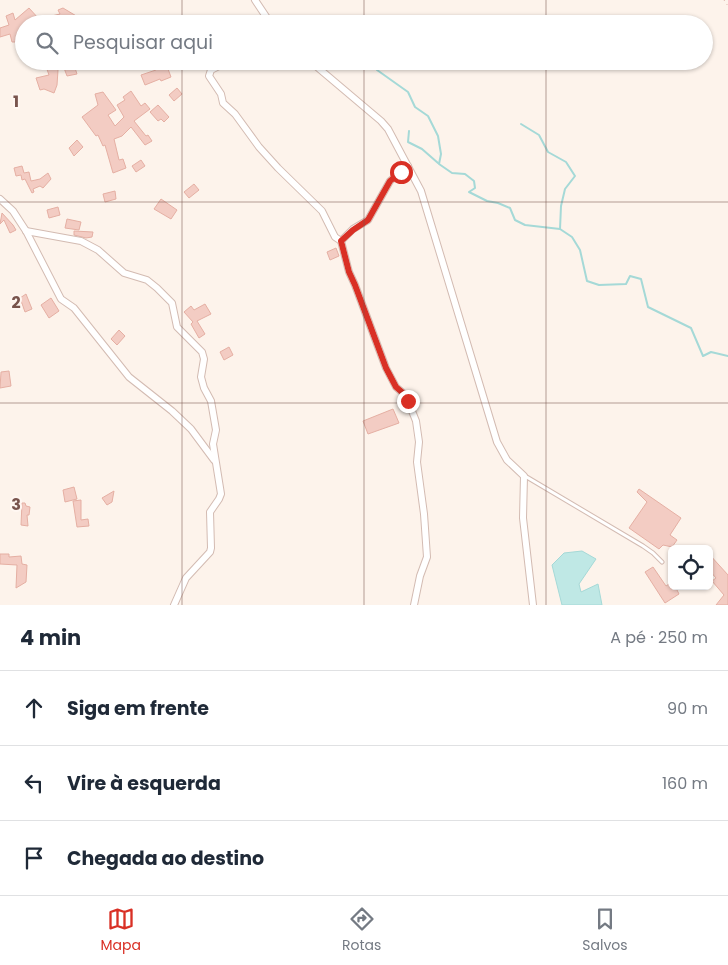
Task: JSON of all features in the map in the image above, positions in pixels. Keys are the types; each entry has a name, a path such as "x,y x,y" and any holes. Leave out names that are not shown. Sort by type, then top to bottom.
{"street":[{"path":"255,0 265,15"},
{"path":"211,70 209,76 221,94 223,103 234,114 259,148 322,210 336,236 341,241 349,272 386,368 396,387 408,401 416,420 419,442 417,462 427,557 420,576 414,605"},
{"path":"321,70 388,129 421,191 497,442 507,460 524,476 523,518 533,605"},
{"path":"341,241 368,220 390,181 408,166"},
{"path":"0,199 13,211 26,231 61,299 74,308 129,377 172,411 190,429 215,461"},
{"path":"26,231 81,241 98,250 124,273 147,280 172,304 177,326 202,352 204,359 201,376 204,388 211,401 216,430 213,444 221,494 210,512 211,548 186,578 174,605"}],"lane":[{"path":"524,476 643,546 662,562"}],"path":[{"path":"724,0 728,6"}],"water":[{"path":"582,551 596,559 579,584 581,592 598,584 602,605 562,605 552,565 564,553"}],"building":[{"path":"29,8 35,15 21,15"},
{"path":"63,8 75,15 56,15 60,14 58,10"},
{"path":"13,13 15,20 15,42 12,42 10,34 0,37 0,28 9,25 6,16"},
{"path":"47,70 58,70 57,85 54,93 44,89 40,90 36,78 49,75"},
{"path":"65,70 76,70 77,74 67,76"},
{"path":"156,70 168,70 171,77 145,85 141,75"},
{"path":"177,88 182,94 174,101 169,95"},
{"path":"131,91 141,106 145,103 150,109 134,121 152,141 145,145 131,127 122,136 114,139 119,160 123,159 126,168 113,173 105,145 103,146 98,135 96,136 82,117 98,105 95,94 103,92 116,110 108,115 115,126 124,117 117,105 125,100 123,97"},
{"path":"158,105 169,117 164,122 161,119 158,121 150,112"},
{"path":"77,140 83,147 74,156 69,148"},
{"path":"141,160 145,166 136,172 132,166"},
{"path":"22,166 24,173 29,172 31,181 40,179 48,173 51,179 43,188 40,186 33,189 34,192 32,193 25,179 22,180 21,175 16,176 14,168"},
{"path":"194,184 199,190 189,198 184,192"},
{"path":"115,191 116,199 105,202 103,194"},
{"path":"161,199 177,210 171,219 154,209"},
{"path":"58,207 60,215 49,218 47,210"},
{"path":"2,213 16,230 10,233 4,220 0,224"},
{"path":"67,219 81,222 79,230 65,228"},
{"path":"74,231 93,232 92,237 86,238 74,235"},
{"path":"336,248 339,256 330,260 327,252"},
{"path":"26,294 32,309 25,312 20,298"},
{"path":"51,298 59,311 49,318 41,305"},
{"path":"205,304 211,314 197,321 205,334 199,338 191,324 193,322 184,312 191,306 194,310"},
{"path":"119,330 125,336 117,345 111,339"},
{"path":"229,347 233,355 224,360 220,352"},
{"path":"9,371 11,386 0,388 1,372"},
{"path":"393,409 399,423 368,434 363,421"},
{"path":"74,487 77,499 65,502 63,490"},
{"path":"639,489 681,518 670,535 677,540 673,545 663,545 659,549 629,528 647,502 637,492"},
{"path":"114,491 112,502 107,505 102,498"},
{"path":"81,500 81,520 88,519 89,526 77,527 73,501"},
{"path":"22,503 30,507 29,515 27,515 28,526 21,525"},
{"path":"0,554 9,554 9,557 21,556 22,564 27,565 26,582 16,588 17,565 0,564"},
{"path":"713,558 728,575 728,605 716,605 724,595 713,582 716,578 713,575"},
{"path":"653,567 666,586 668,585 668,590 677,590 679,594 665,603 645,572"}],"waterway":[{"path":"377,70 408,92 415,107 428,116 438,136 441,154 439,164 452,173 465,174 474,181 475,188 469,192 487,201 510,208 515,220 525,225 560,229 572,237 580,250 587,281 599,285 626,284 630,276 641,279 648,307 691,328 703,356 711,352 728,356"},
{"path":"521,124 539,135 548,152 566,162 575,176 565,189 561,206 560,229"},
{"path":"409,131 408,142 422,149 438,163"}],"route":[{"path":"401,172 390,181 368,220 341,241 349,272 386,368 396,387 408,401"}]}
